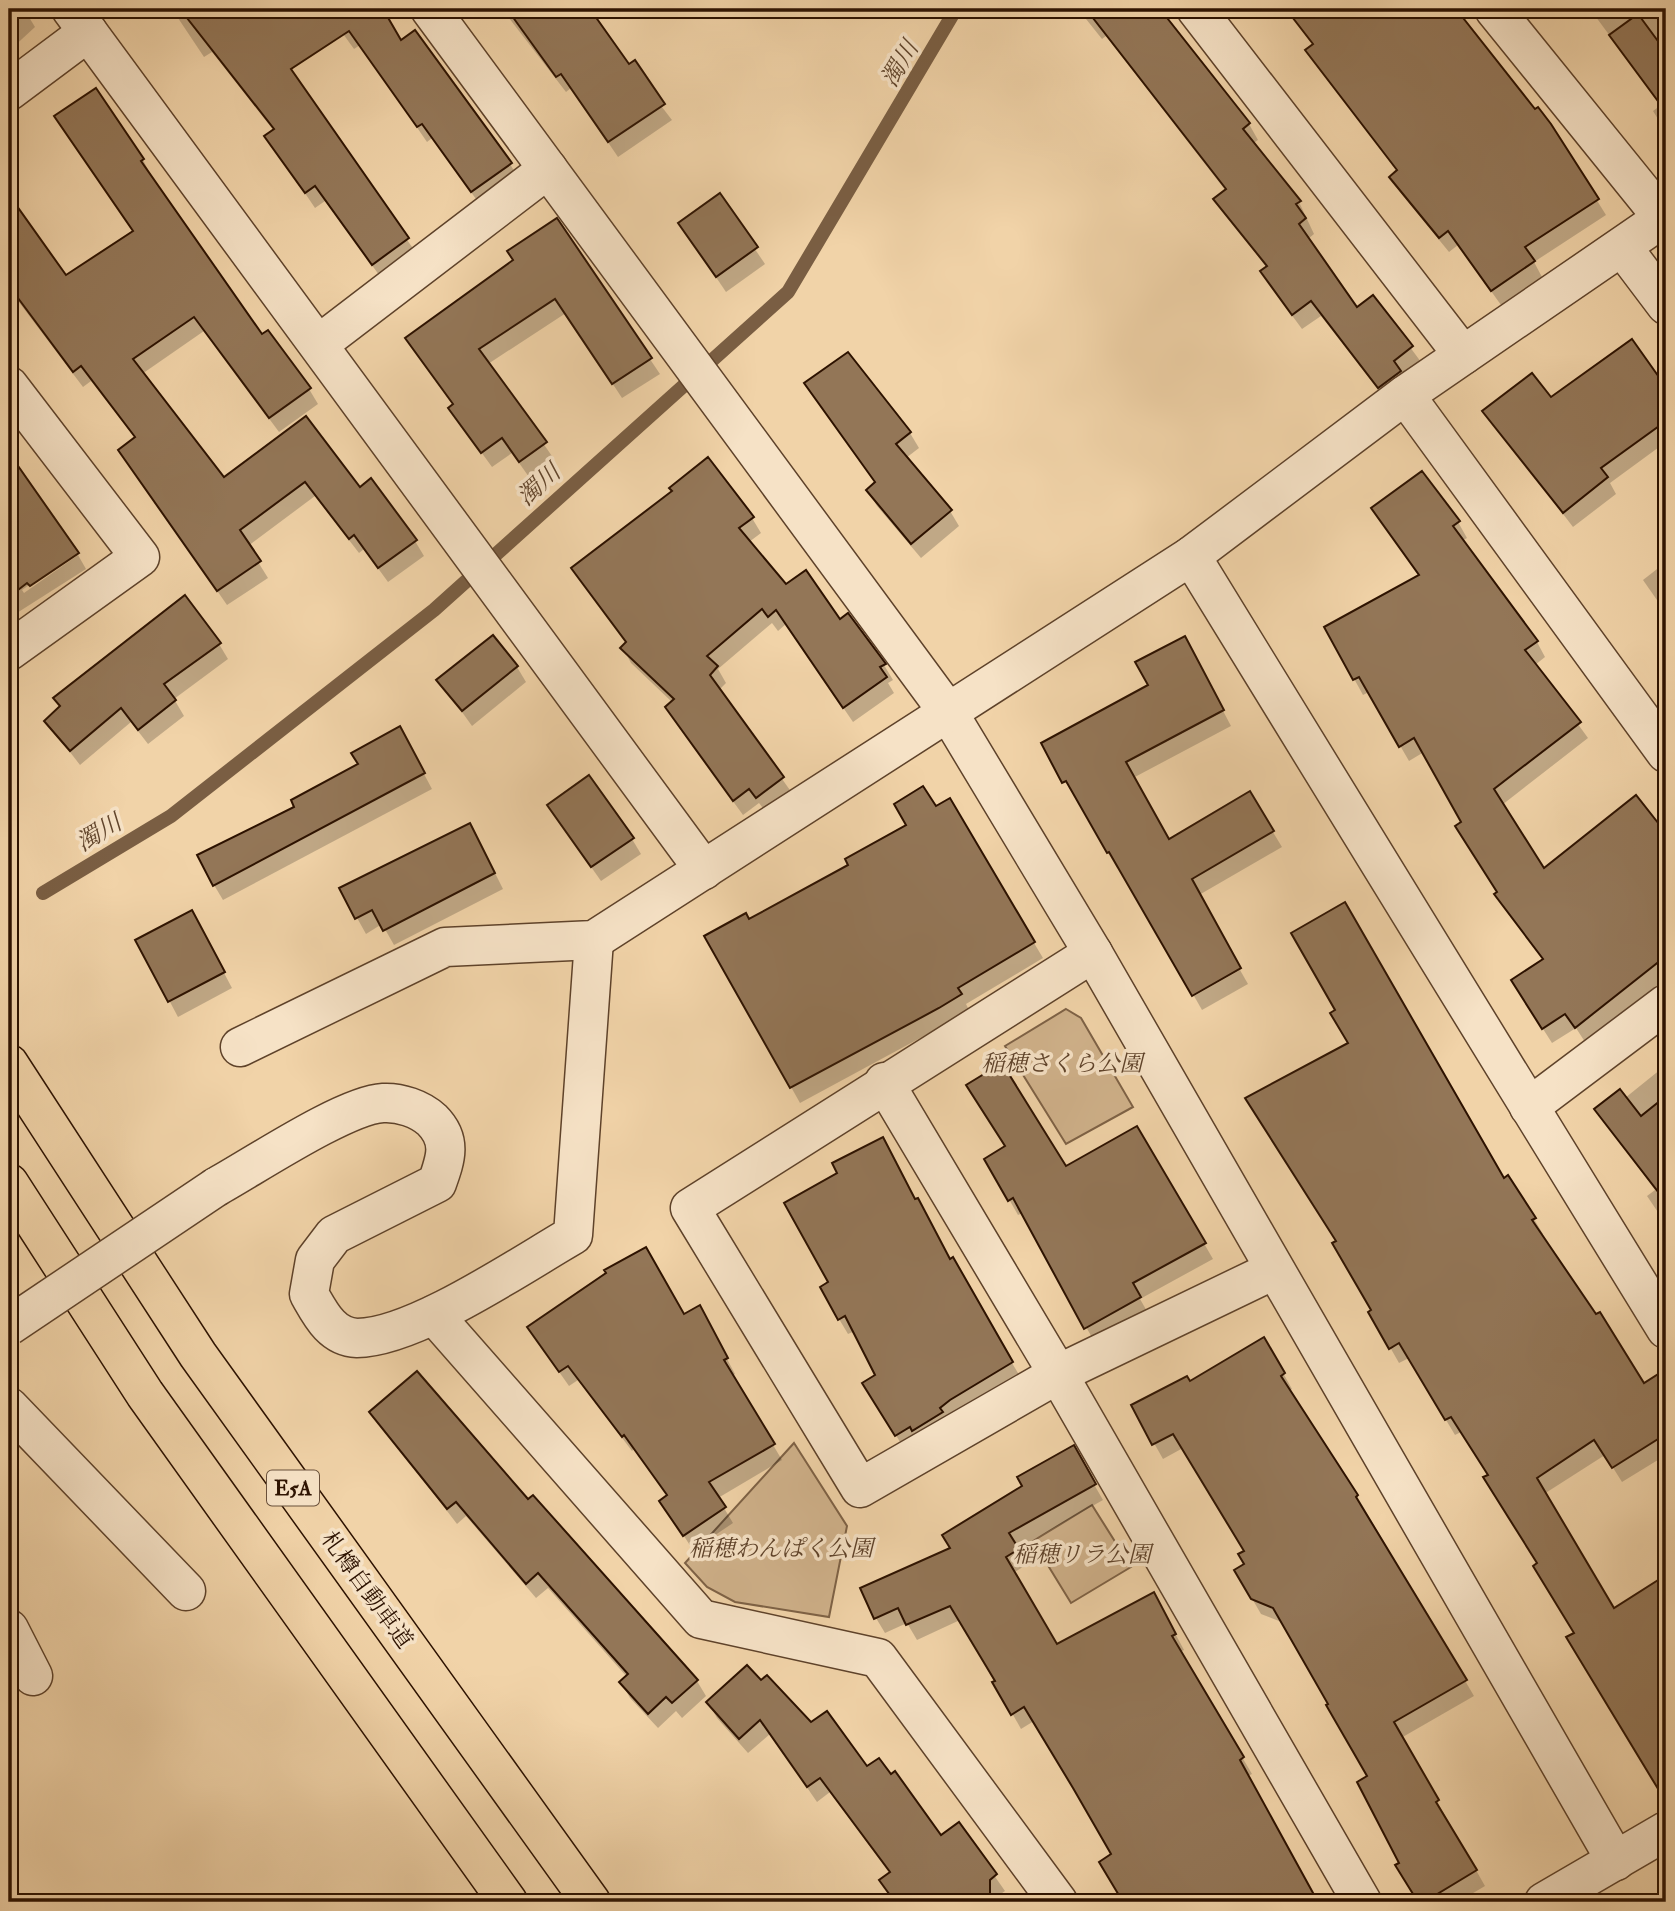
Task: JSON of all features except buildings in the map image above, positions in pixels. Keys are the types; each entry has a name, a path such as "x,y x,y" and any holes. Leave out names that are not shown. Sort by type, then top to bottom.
{"highway":[{"name":"札樽自動車道","path":"9,1064 198,1355 591,1902"},
{"name":"E5A","path":"9,1183 145,1394 508,1902"}],"street":[{"path":"430,9 948,712 1093,953 1616,1861"},
{"path":"1196,9 1463,355"},
{"path":"240,1047 445,947 594,940 1191,556 1405,394 1665,217 1494,9"},
{"path":"9,91 79,20 704,870"},
{"path":"319,344 548,169"},
{"path":"1623,248 1666,305"},
{"path":"9,386 140,557 9,651"},
{"path":"1405,394 1666,753"},
{"path":"1191,556 1665,1324"},
{"path":"9,1326 216,1187 354,1110 384,1102 421,1110 443,1130 448,1153 438,1183 334,1235 315,1260 309,1294 327,1325 355,1338 398,1330 434,1315 573,1236 594,940"},
{"path":"1093,953 884,1082 690,1208 860,1488 1058,1374 1274,1270"},
{"path":"1529,1107 1666,1004"},
{"path":"884,1082 1058,1374 1362,1902"},
{"path":"434,1315 701,1619 878,1658 1058,1902"},
{"path":"9,1406 186,1591"},
{"path":"9,1629 33,1676"},
{"path":"1544,1902 1666,1831"}],"green space":[{"name":"稲穂さくら公園","path":"1066,1009 1081,1018 1133,1107 1066,1144 1005,1046"},
{"name":"稲穂わんぱく公園","path":"794,1443 847,1526 829,1617 735,1602 707,1587 685,1563"},
{"name":"稲穂リラ公園","path":"1092,1505 1131,1567 1071,1603 1033,1541"}],"waterway":[{"name":"濁川","path":"43,893 171,816 434,610 788,292 953,14 960,9"}]}
